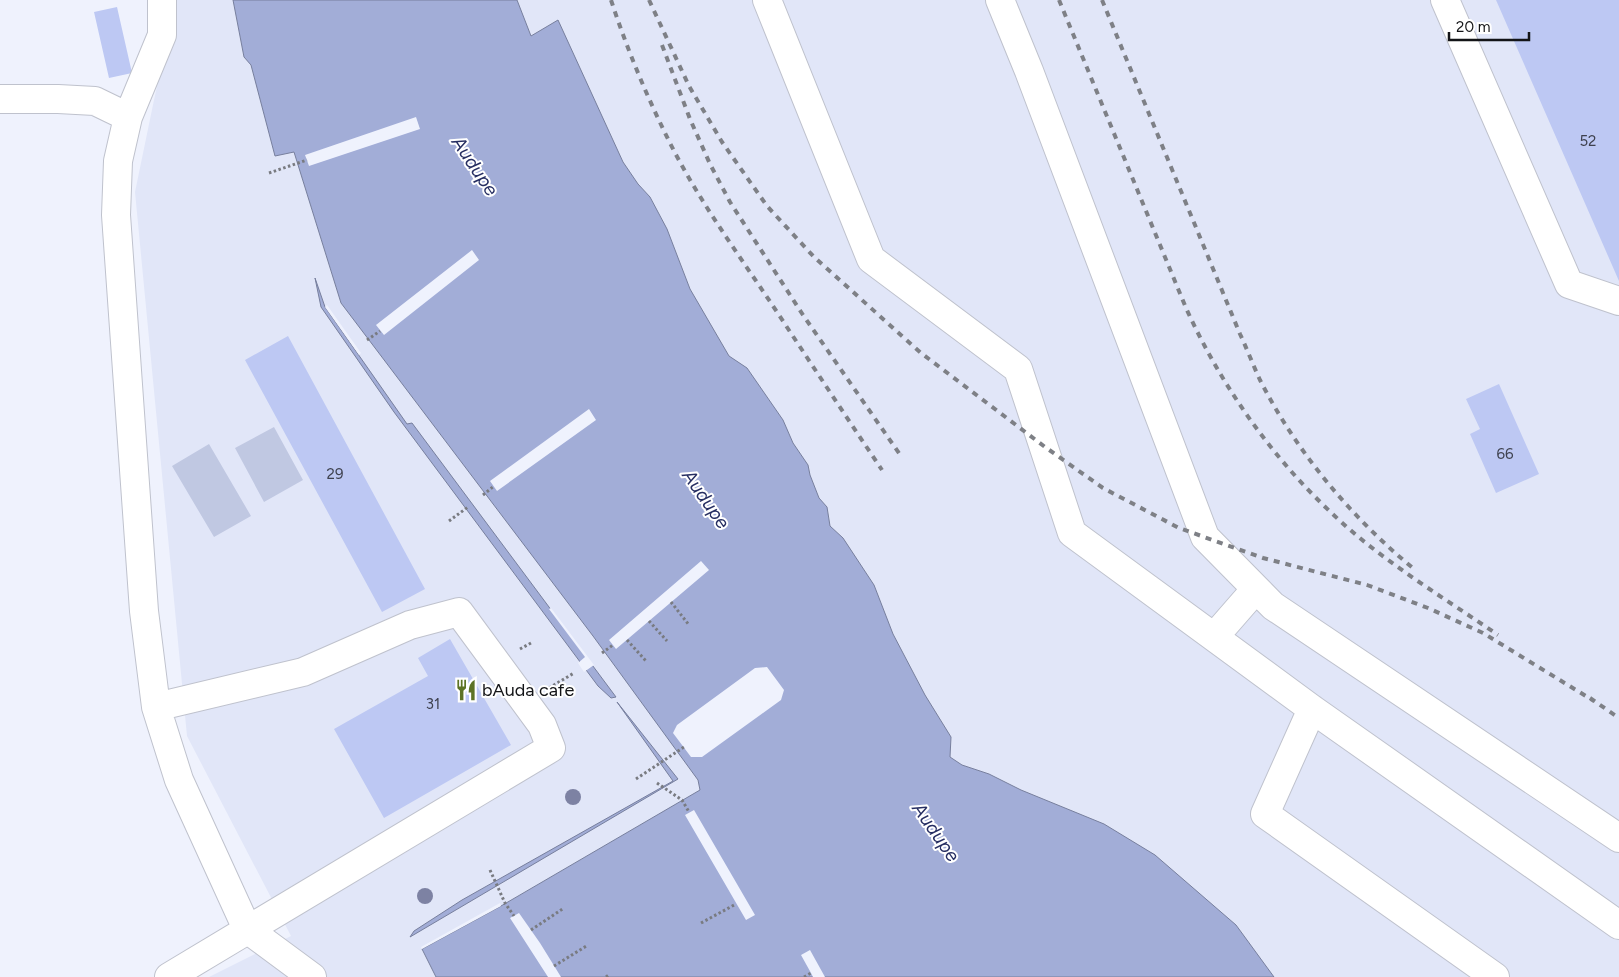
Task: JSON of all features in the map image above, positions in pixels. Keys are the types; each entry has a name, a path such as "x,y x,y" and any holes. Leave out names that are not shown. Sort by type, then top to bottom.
{"lane":[{"path":"162,0 162,35 128,117 118,161 116,215 144,611 156,707 179,780 247,930 312,977"},
{"path":"766,0 871,259 1018,369 1072,533 1312,709 1619,925"},
{"path":"1000,0 1029,71 1205,538 1273,606 1619,838"},
{"path":"1445,0 1569,284 1619,301"},
{"path":"0,99 58,99 95,102 128,117"},
{"path":"1214,637 1255,590"},
{"path":"156,707 303,672 410,625 459,612 542,725 551,748 169,977"},
{"path":"1312,709 1265,814 1495,977"}],"path":[{"path":"269,173 307,160"},
{"path":"368,340 380,331"},
{"path":"483,495 494,486"},
{"path":"449,521 468,507"},
{"path":"671,602 689,625"},
{"path":"649,621 667,641"},
{"path":"627,640 646,661"},
{"path":"602,653 613,645"},
{"path":"547,690 574,673"},
{"path":"636,779 684,747"},
{"path":"657,783 682,800 689,812"},
{"path":"490,870 505,903 514,916"},
{"path":"701,924 736,904"},
{"path":"531,930 564,908"},
{"path":"554,966 588,945"},
{"path":"804,977 811,973"},
{"path":"606,977 610,974"}],"shaded area":[{"path":"175,0 233,0 244,57 251,65 275,155 294,152 341,303 593,636 699,780 701,790 501,906 422,949 436,977 209,977 291,936 187,736 135,192"},
{"path":"517,0 1619,0 1619,977 1274,977 1236,925 1021,790 989,774 962,765 950,757 951,737 925,695 893,634 874,585 843,538 830,526 827,507 819,498 808,465 793,443 783,420 747,368 729,356 690,289 667,229 650,197 638,184 623,162 558,21 531,36"},
{"path":"274,427 303,480 264,502 235,448"},
{"path":"209,444 251,516 214,537 172,466"}],"water":[{"name":"Audupe","path":"233,0 517,0 531,36 558,20 623,162 638,184 650,197 667,229 690,289 729,356 747,368 783,420 793,443 808,465 819,498 827,507 830,526 843,538 874,585 893,634 925,695 951,737 950,757 962,765 989,774 1021,790 1104,824 1155,855 1236,925 1274,977 436,977 422,949 501,906 700,790 698,780 593,636 341,303 294,152 275,156 251,65 244,57"},
{"path":"315,278 325,307 407,424 412,423 616,697 611,698 598,686 394,412 321,307"},
{"path":"617,702 678,779 410,937 414,931 462,900 673,781"}],"pier":[{"path":"416,117 420,129 309,166 305,155"},
{"path":"472,250 479,260 384,335 376,325"},
{"path":"327,305 361,353 359,355 325,307"},
{"path":"589,409 596,420 497,491 490,481"},
{"path":"701,561 709,570 616,649 609,640"},
{"path":"551,608 594,665 584,672 578,663 585,657 549,609"},
{"path":"767,667 784,690 781,700 702,757 691,757 673,733 677,725 755,668"},
{"path":"694,810 755,915 746,920 685,815"},
{"path":"500,903 501,906 422,949 421,947"},
{"path":"519,913 561,977 548,977 510,918"},
{"path":"810,950 825,977 813,977 801,955"}],"building":[{"path":"1496,0 1619,0 1619,281"},
{"path":"117,7 132,73 109,78 94,12"},
{"path":"288,336 425,589 382,612 245,360"},
{"path":"1499,384 1539,474 1496,493 1470,434 1480,429 1466,399"},
{"path":"450,639 511,745 384,818 334,729 428,676 418,658"}],"railway":[{"path":"611,0 645,90 681,164 718,225 882,470"},
{"path":"649,0 689,86 722,142 767,206 814,257 921,353 1045,447 1103,488 1179,528 1263,558 1367,585 1428,608 1483,633 1594,701"},
{"path":"1059,0 1186,308 1201,340 1237,401 1280,458 1328,510 1372,548 1407,574 1498,635"},
{"path":"1102,0 1260,380 1291,433 1328,483 1369,528 1414,569"},
{"path":"662,45 690,119 710,164 730,202 803,315 901,456"},
{"path":"1590,698 1619,718"}],"place":[{"name":"bAuda cafe","path":"466,690"}]}
